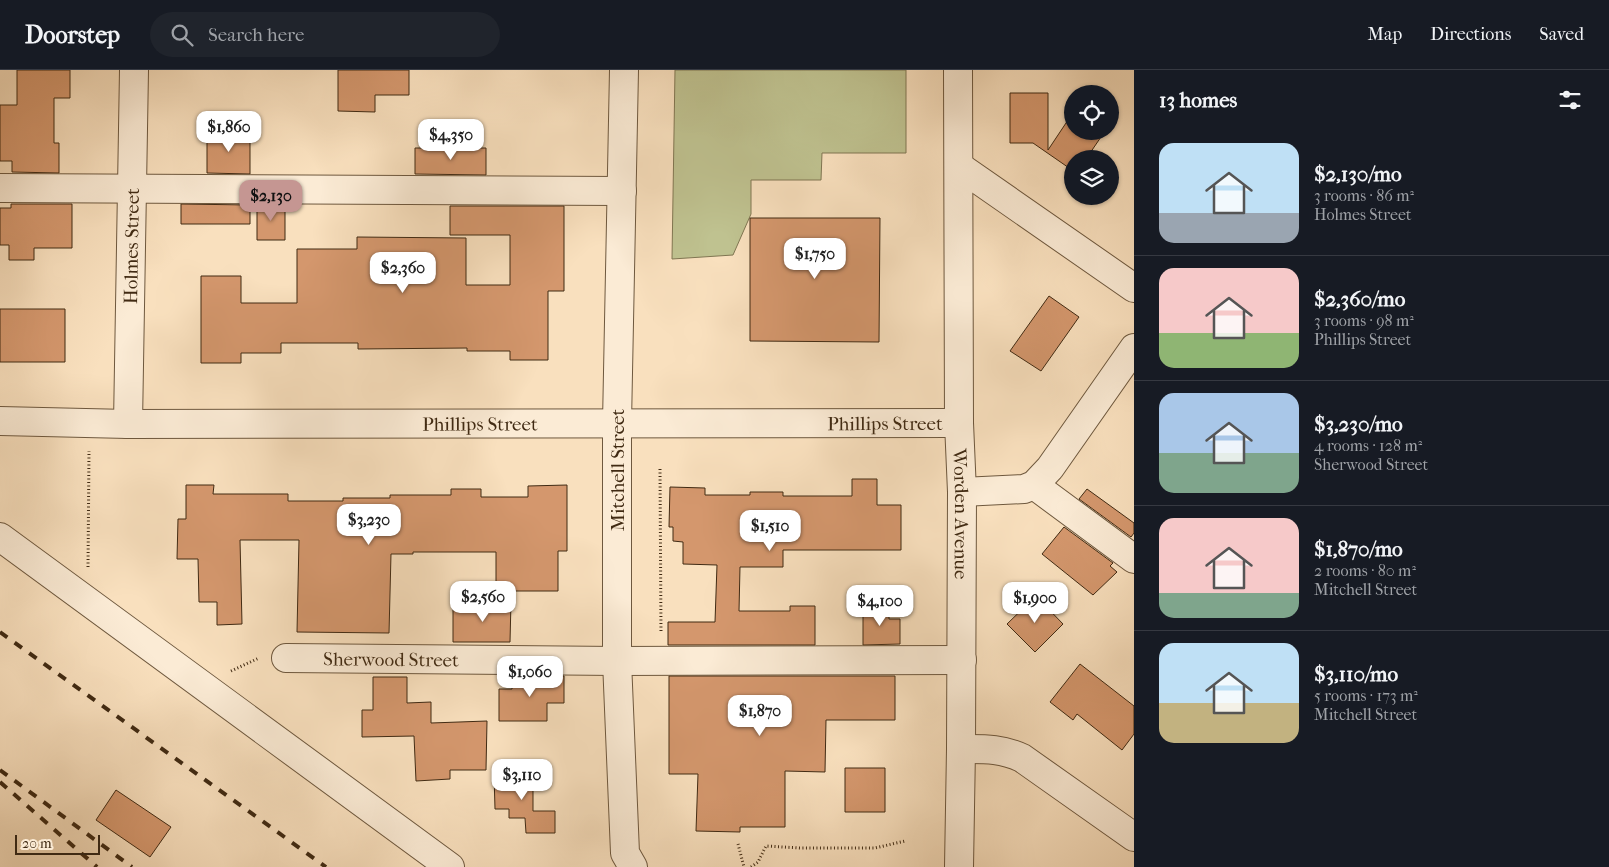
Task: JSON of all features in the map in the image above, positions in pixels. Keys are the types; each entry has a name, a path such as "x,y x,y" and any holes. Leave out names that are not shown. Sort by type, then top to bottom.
{"street":[{"name":"Holmes Street","path":"128,424 134,70"},
{"name":"Mitchell Street","path":"624,70 617,422 617,661 624,853 632,867"},
{"name":"Worden Avenue","path":"958,70 960,167 959,422 962,492 962,750 959,867"},
{"path":"960,167 1134,288"},
{"path":"0,188 622,191"},
{"path":"962,492 1024,489 1034,485 1050,468 1134,348"},
{"name":"Phillips Street","path":"0,421 128,424 959,422"},
{"path":"1034,485 1134,559"},
{"path":"0,537 450,867"},
{"name":"Sherwood Street","path":"286,658 617,661 962,660"},
{"path":"962,750 988,748 1008,751 1022,758 1134,837"}],"path":[{"path":"88,568 88,463 92,423"},
{"path":"660,469 661,661"},
{"path":"230,671 258,658 286,658"},
{"path":"752,867 758,862 766,846 875,848 905,841"},
{"path":"738,844 744,867"}],"green space":[{"path":"675,70 906,70 906,153 822,153 821,180 751,180 751,214 733,255 672,259"}],"building":[{"path":"17,70 70,70 70,98 54,98 54,143 59,143 59,173 12,172 12,161 0,161 0,105 17,105"},
{"path":"338,70 409,70 409,95 375,95 375,112 338,111"},
{"path":"1010,93 1048,93 1048,150 1064,126 1064,140 1099,140 1092,150 1064,150 1064,164 1033,143 1010,143"},
{"path":"207,132 250,132 250,174 207,173"},
{"path":"415,148 486,148 486,175 415,174"},
{"path":"11,204 72,204 72,248 34,248 34,260 9,260 9,245 0,245 0,208 11,208"},
{"path":"181,204 250,205 250,224 181,224"},
{"path":"257,205 285,205 285,240 257,240"},
{"path":"450,206 564,206 564,291 548,291 548,360 510,360 510,351 467,351 467,348 358,349 358,343 281,343 281,353 241,353 241,363 201,363 201,276 241,276 241,303 297,303 297,249 357,249 357,237 466,238 466,285 510,285 510,235 450,235"},
{"path":"750,218 880,218 879,342 750,341"},
{"path":"1049,296 1079,317 1041,371 1010,351"},
{"path":"0,309 65,309 65,362 0,362"},
{"path":"852,479 877,479 877,505 901,505 901,550 783,550 783,567 740,567 739,611 790,611 790,606 815,606 815,645 668,645 668,622 715,622 717,565 683,564 683,542 673,541 673,527 669,527 670,487 705,488 705,495 750,495 750,492 783,492 783,496 852,496"},
{"path":"186,485 214,485 213,494 288,494 288,501 343,501 343,498 390,498 390,495 451,495 451,489 481,489 481,497 528,497 528,486 567,485 567,551 558,551 558,591 496,591 496,552 413,552 413,554 391,554 389,633 297,632 299,540 240,540 242,624 217,625 217,602 199,602 198,559 177,559 178,519 186,519"},
{"path":"1087,489 1134,523 1134,533 1131,537 1079,499"},
{"path":"1064,527 1113,563 1110,566 1117,572 1093,595 1042,554"},
{"path":"1036,596 1063,624 1035,652 1007,624"},
{"path":"489,601 511,601 510,642 453,642 453,607 489,608"},
{"path":"863,607 889,607 889,619 900,619 900,644 863,645"},
{"path":"1080,664 1134,706 1134,734 1122,750 1077,714 1073,720 1050,702"},
{"path":"512,676 564,676 564,703 547,703 547,721 499,721 499,689 512,689"},
{"path":"669,676 895,676 895,720 826,720 825,772 785,771 785,827 740,827 740,832 696,831 698,774 669,774"},
{"path":"373,677 407,677 407,703 431,702 431,723 487,721 486,770 450,770 450,779 416,781 414,736 362,737 362,710 373,710"},
{"path":"845,768 885,768 885,812 845,812"},
{"path":"533,772 533,811 555,811 555,833 526,833 525,818 509,818 509,809 495,809 494,773"},
{"path":"116,790 171,827 150,857 96,820"}],"railway":[{"path":"0,632 326,867"},
{"path":"0,770 132,867"},
{"path":"0,782 97,867"}]}
